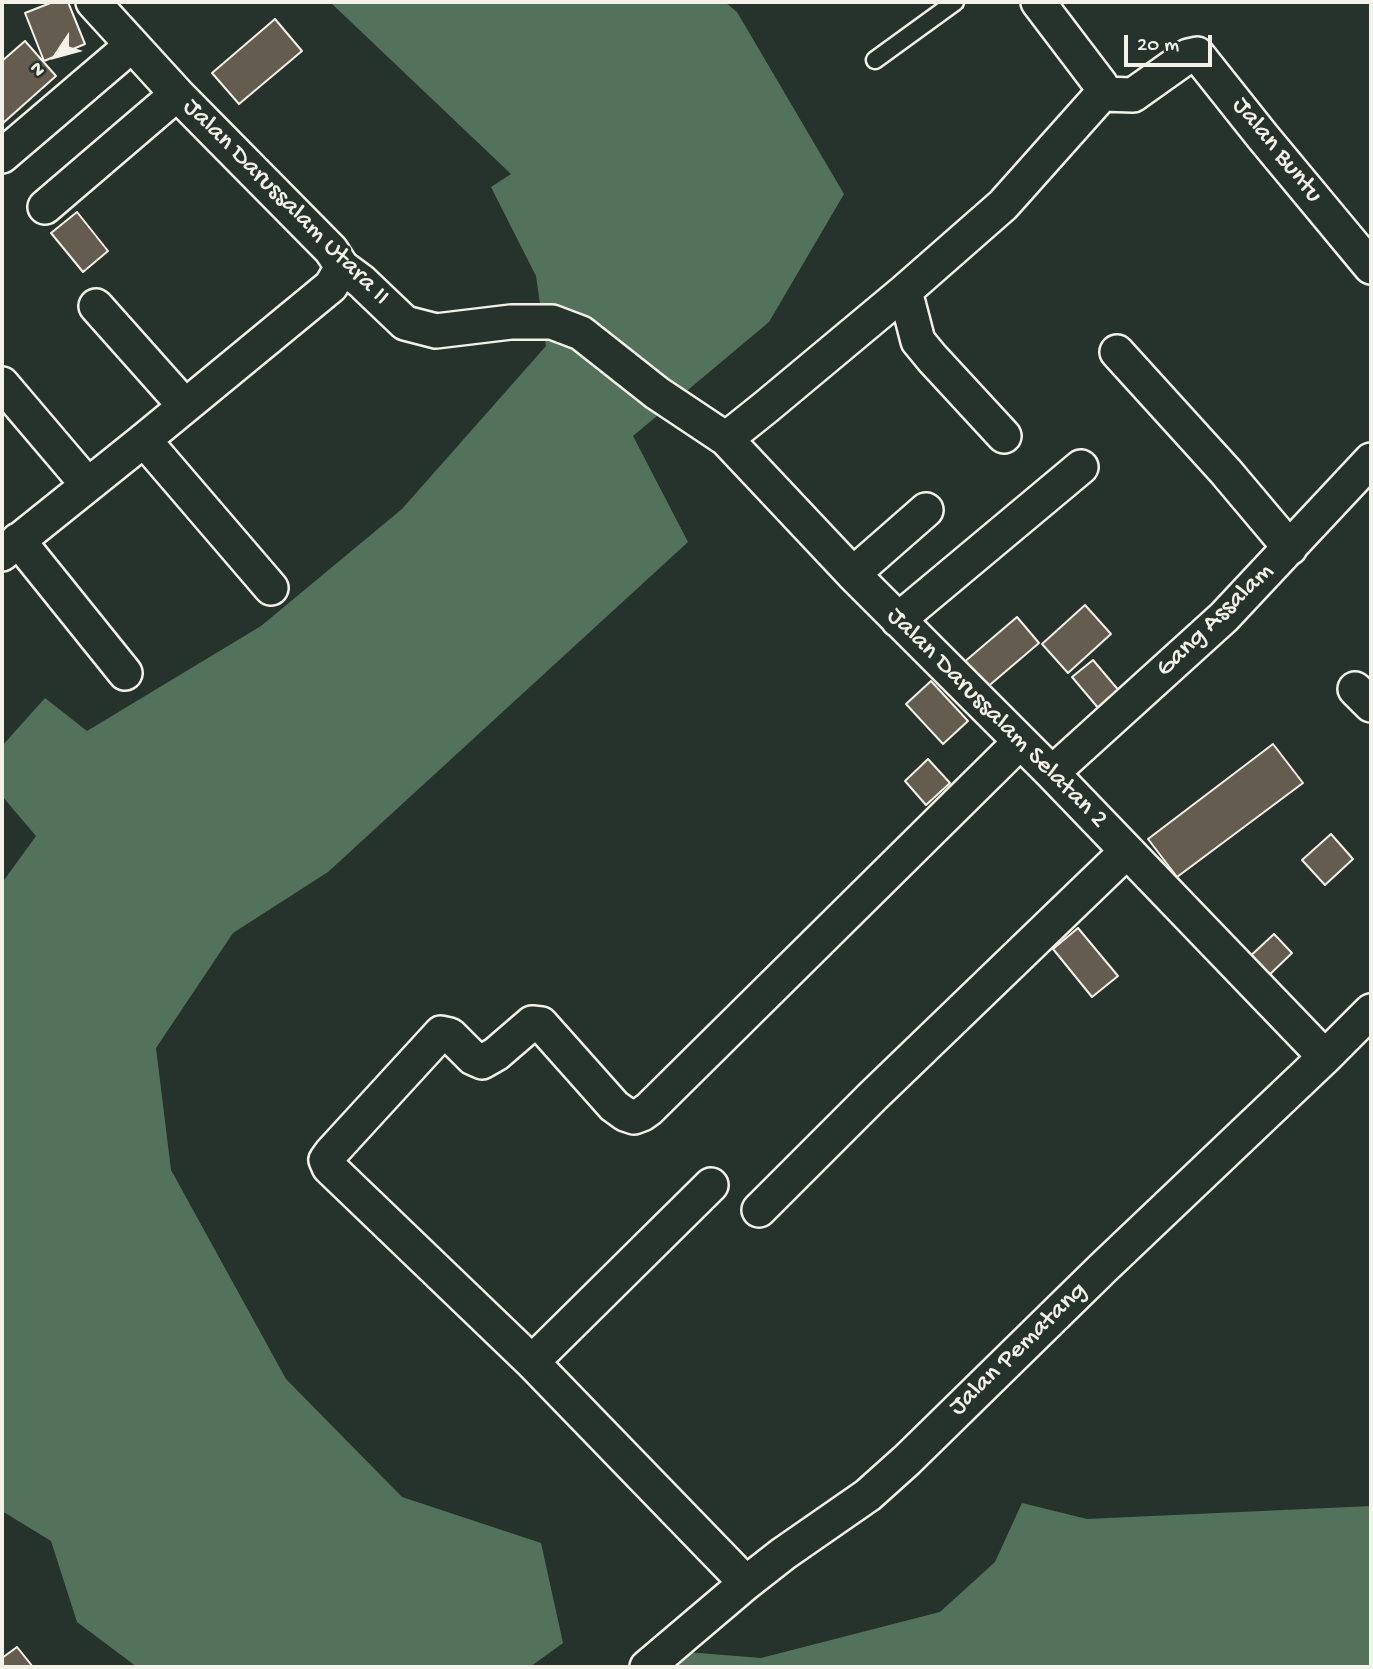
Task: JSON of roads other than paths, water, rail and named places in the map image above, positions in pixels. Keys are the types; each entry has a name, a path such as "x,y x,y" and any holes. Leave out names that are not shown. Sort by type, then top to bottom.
{"street":[{"name":"Jalan Darussalam Utara II","path":"98,4 177,94 331,250 342,267 361,281 405,323 436,331 510,321 552,322 581,333 657,393"},
{"path":"726,439 1003,205 1102,94 1101,85 1050,6"},
{"path":"2,156 132,45"},
{"name":"Jalan Buntu","path":"1102,94 1133,95 1188,56 1197,54 1371,267"},
{"path":"45,207 177,94"},
{"path":"125,673 10,547 331,286 342,267"},
{"path":"905,290 918,341 1004,436"},
{"path":"96,306 185,406"},
{"path":"1116,352 1226,472 1290,548"},
{"path":"2,384 87,484"},
{"name":"Jalan Darussalam Selatan 2","path":"657,393 726,439 853,574 1052,773 1325,1057"},
{"path":"144,440 271,588"},
{"name":"Gang Assalam","path":"1052,773 1224,617 1371,460"},
{"path":"898,620 1081,467"},
{"path":"853,574 926,510"},
{"path":"746,1583 532,1362 330,1167 326,1160 441,1033 450,1035 473,1058 482,1062 496,1054 533,1023 541,1024 614,1106 634,1117 642,1114 1020,742"},
{"path":"759,1210 1126,852"},
{"name":"Jalan Pematang","path":"647,1667 746,1583 868,1494 907,1460 1370,1013"},
{"path":"532,1362 711,1185"}],"lane":[{"path":"875,60 955,2"}]}
